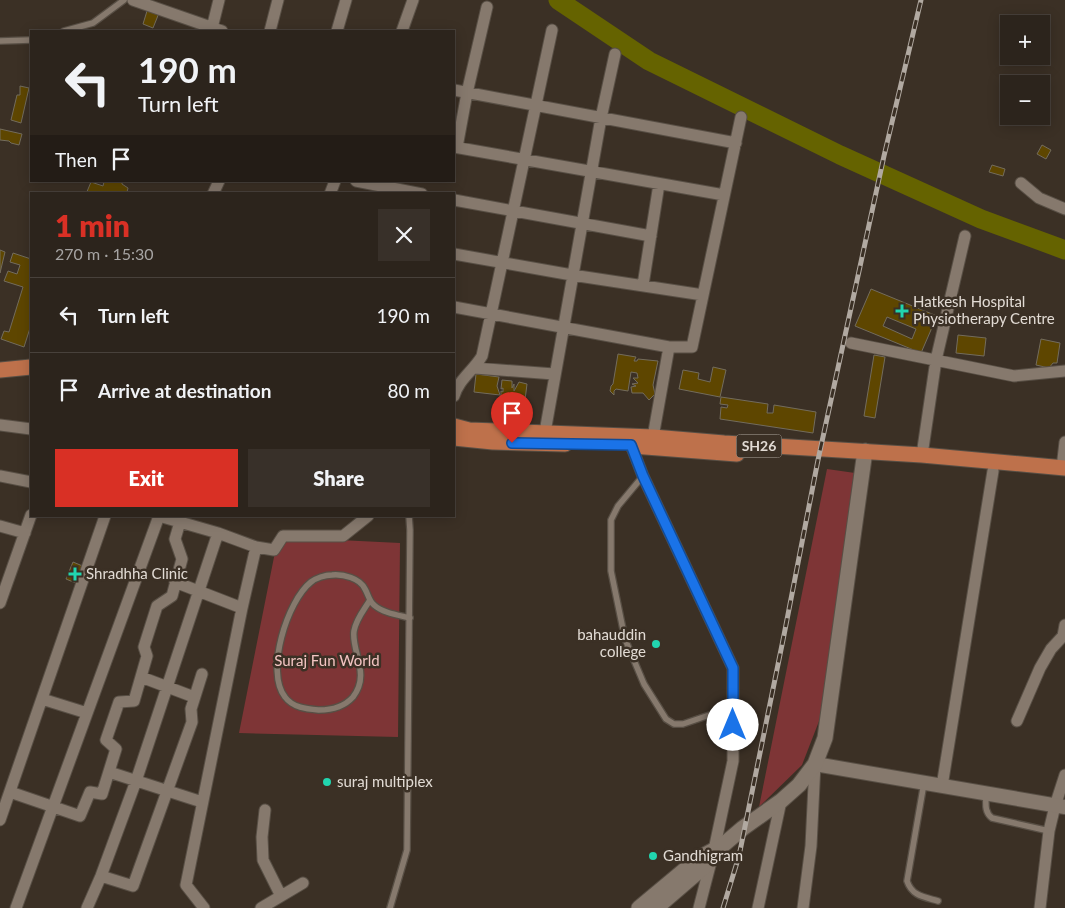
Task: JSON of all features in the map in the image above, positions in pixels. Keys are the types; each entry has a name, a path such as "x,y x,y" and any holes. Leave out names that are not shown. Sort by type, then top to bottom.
{"main road":[{"path":"0,370 30,367"},
{"path":"0,380 30,377"},
{"name":"SH26","path":"455,426 469,430 654,437 820,450 993,471 1064,472"},
{"name":"SH26","path":"455,438 493,442 631,445 760,456 922,455 1064,472"},
{"path":"656,908 743,828 781,801 799,785 815,764 825,738 865,456"},
{"path":"639,908 699,858 716,852"}],"street":[{"path":"133,0 162,5 217,29 219,0"},
{"path":"270,30 278,0"},
{"path":"337,30 346,0"},
{"path":"402,30 413,0"},
{"path":"488,7 455,147 724,196"},
{"path":"455,393 463,378 475,368 482,356 552,30"},
{"path":"544,432 601,118 616,54"},
{"path":"455,90 736,143"},
{"path":"455,307 669,347 692,348 741,117"},
{"path":"361,182 412,192"},
{"path":"1021,183 1039,198 1065,209"},
{"path":"643,286 659,184"},
{"path":"455,200 651,236"},
{"path":"922,455 936,360 965,236"},
{"path":"455,254 572,275 703,295"},
{"path":"851,343 1014,376 1065,371"},
{"path":"654,437 669,347"},
{"path":"475,368 554,374"},
{"path":"0,425 30,428"},
{"path":"1064,472 1065,442"},
{"path":"631,445 643,476 733,668 733,761 716,852 699,908"},
{"path":"942,786 993,471"},
{"path":"0,476 30,482"},
{"path":"0,603 30,517"},
{"path":"0,820 105,517"},
{"path":"16,908 159,517"},
{"path":"162,517 218,533 256,547 274,550 283,536 343,536 367,517"},
{"path":"10,792 80,816 90,792 102,794 116,750 106,740 119,702 134,701 147,656 144,647 157,606 172,596 182,559 175,539 180,522"},
{"path":"0,526 25,533"},
{"path":"87,908 102,876 136,781 218,533"},
{"path":"204,908 186,885 256,547"},
{"path":"176,582 242,608"},
{"path":"1017,721 1040,668 1051,649 1064,633"},
{"path":"102,876 133,886 192,722 190,709 202,674"},
{"path":"141,677 194,697"},
{"path":"42,699 87,713"},
{"path":"803,908 811,846 815,764 1060,807"},
{"path":"109,772 202,802"},
{"path":"1040,908 1049,831 1060,807 1065,775"},
{"path":"758,908 781,801"},
{"path":"265,810 262,837 264,860 281,896"},
{"path":"261,908 303,883"}],"lane":[{"path":"68,30 93,23 124,0"},
{"path":"0,41 30,40"},
{"path":"643,476 618,506 611,520 611,571 625,639 644,684 666,719 674,724 683,724 733,707"},
{"path":"390,908 407,850 410,618 409,517"},
{"path":"370,600 357,621 354,632 361,678 354,696 332,710 311,710 297,706 286,699 280,689 277,675 278,655 291,610 303,590 311,582 333,574 358,581 365,587 374,605 383,610 410,618"},
{"path":"924,783 907,881 909,888 914,894 938,901"},
{"path":"986,794 986,809 988,815 992,818 1049,831"}],"green space":[{"path":"827,469 855,473 821,716 802,765 759,807"},
{"name":"Suraj Fun World","path":"278,537 400,543 398,737 239,733"}],"building":[{"path":"147,11 159,13 153,28 143,24"},
{"path":"20,86 29,88 21,123 11,120 17,95 20,95"},
{"path":"0,129 22,134 19,145 0,140"},
{"path":"1042,145 1051,150 1046,159 1037,154"},
{"path":"992,165 1005,169 1003,176 989,172"},
{"path":"91,182 103,186 104,182 122,182 128,188 127,192 87,192"},
{"path":"0,250 5,252 0,273"},
{"path":"13,253 30,259 30,328 24,347 1,339 4,331 9,332 23,287 4,281 8,271 17,274 20,265 10,262"},
{"path":"871,289 937,316 921,353 855,326","holes":["887,317 916,329 912,339 883,326"]},
{"path":"958,335 986,338 984,356 956,353"},
{"path":"1041,339 1060,343 1057,363 1053,363 1049,368 1036,365"},
{"path":"618,354 636,357 634,361 638,359 658,361 653,385 655,394 649,400 643,393 632,393 631,387 636,386 632,384 638,383 633,378 638,378 637,373 631,372 628,391 616,389 614,395 610,391"},
{"path":"874,355 885,357 875,418 864,416"},
{"path":"713,367 726,370 720,397 679,389 683,370 699,373 698,379 710,382"},
{"path":"476,374 499,377 497,386 500,395 474,392"},
{"path":"502,380 512,381 514,391 519,382 527,384 525,400 501,400 501,391 503,392 503,388 501,389"},
{"path":"721,397 768,404 767,413 773,413 774,405 816,412 813,433 720,419 721,407 727,408 728,405 720,404"},
{"path":"73,562 85,567 78,584 66,579"}],"waterway":[{"path":"558,0 649,61 840,155 981,219 1065,250"}],"railway":[{"path":"723,908 739,856 818,460 884,156 921,0"}],"place":[{"name":"Hatkesh Hospital Physiotherapy Centre","path":"902,311"},
{"name":"Shradhha Clinic","path":"75,574"},
{"name":"bahauddin college","path":"656,644"},
{"name":"suraj multiplex","path":"327,782"},
{"name":"Gandhigram","path":"653,856"}],"route":[{"path":"512,443 631,445 643,476 733,668 733,725"}]}
